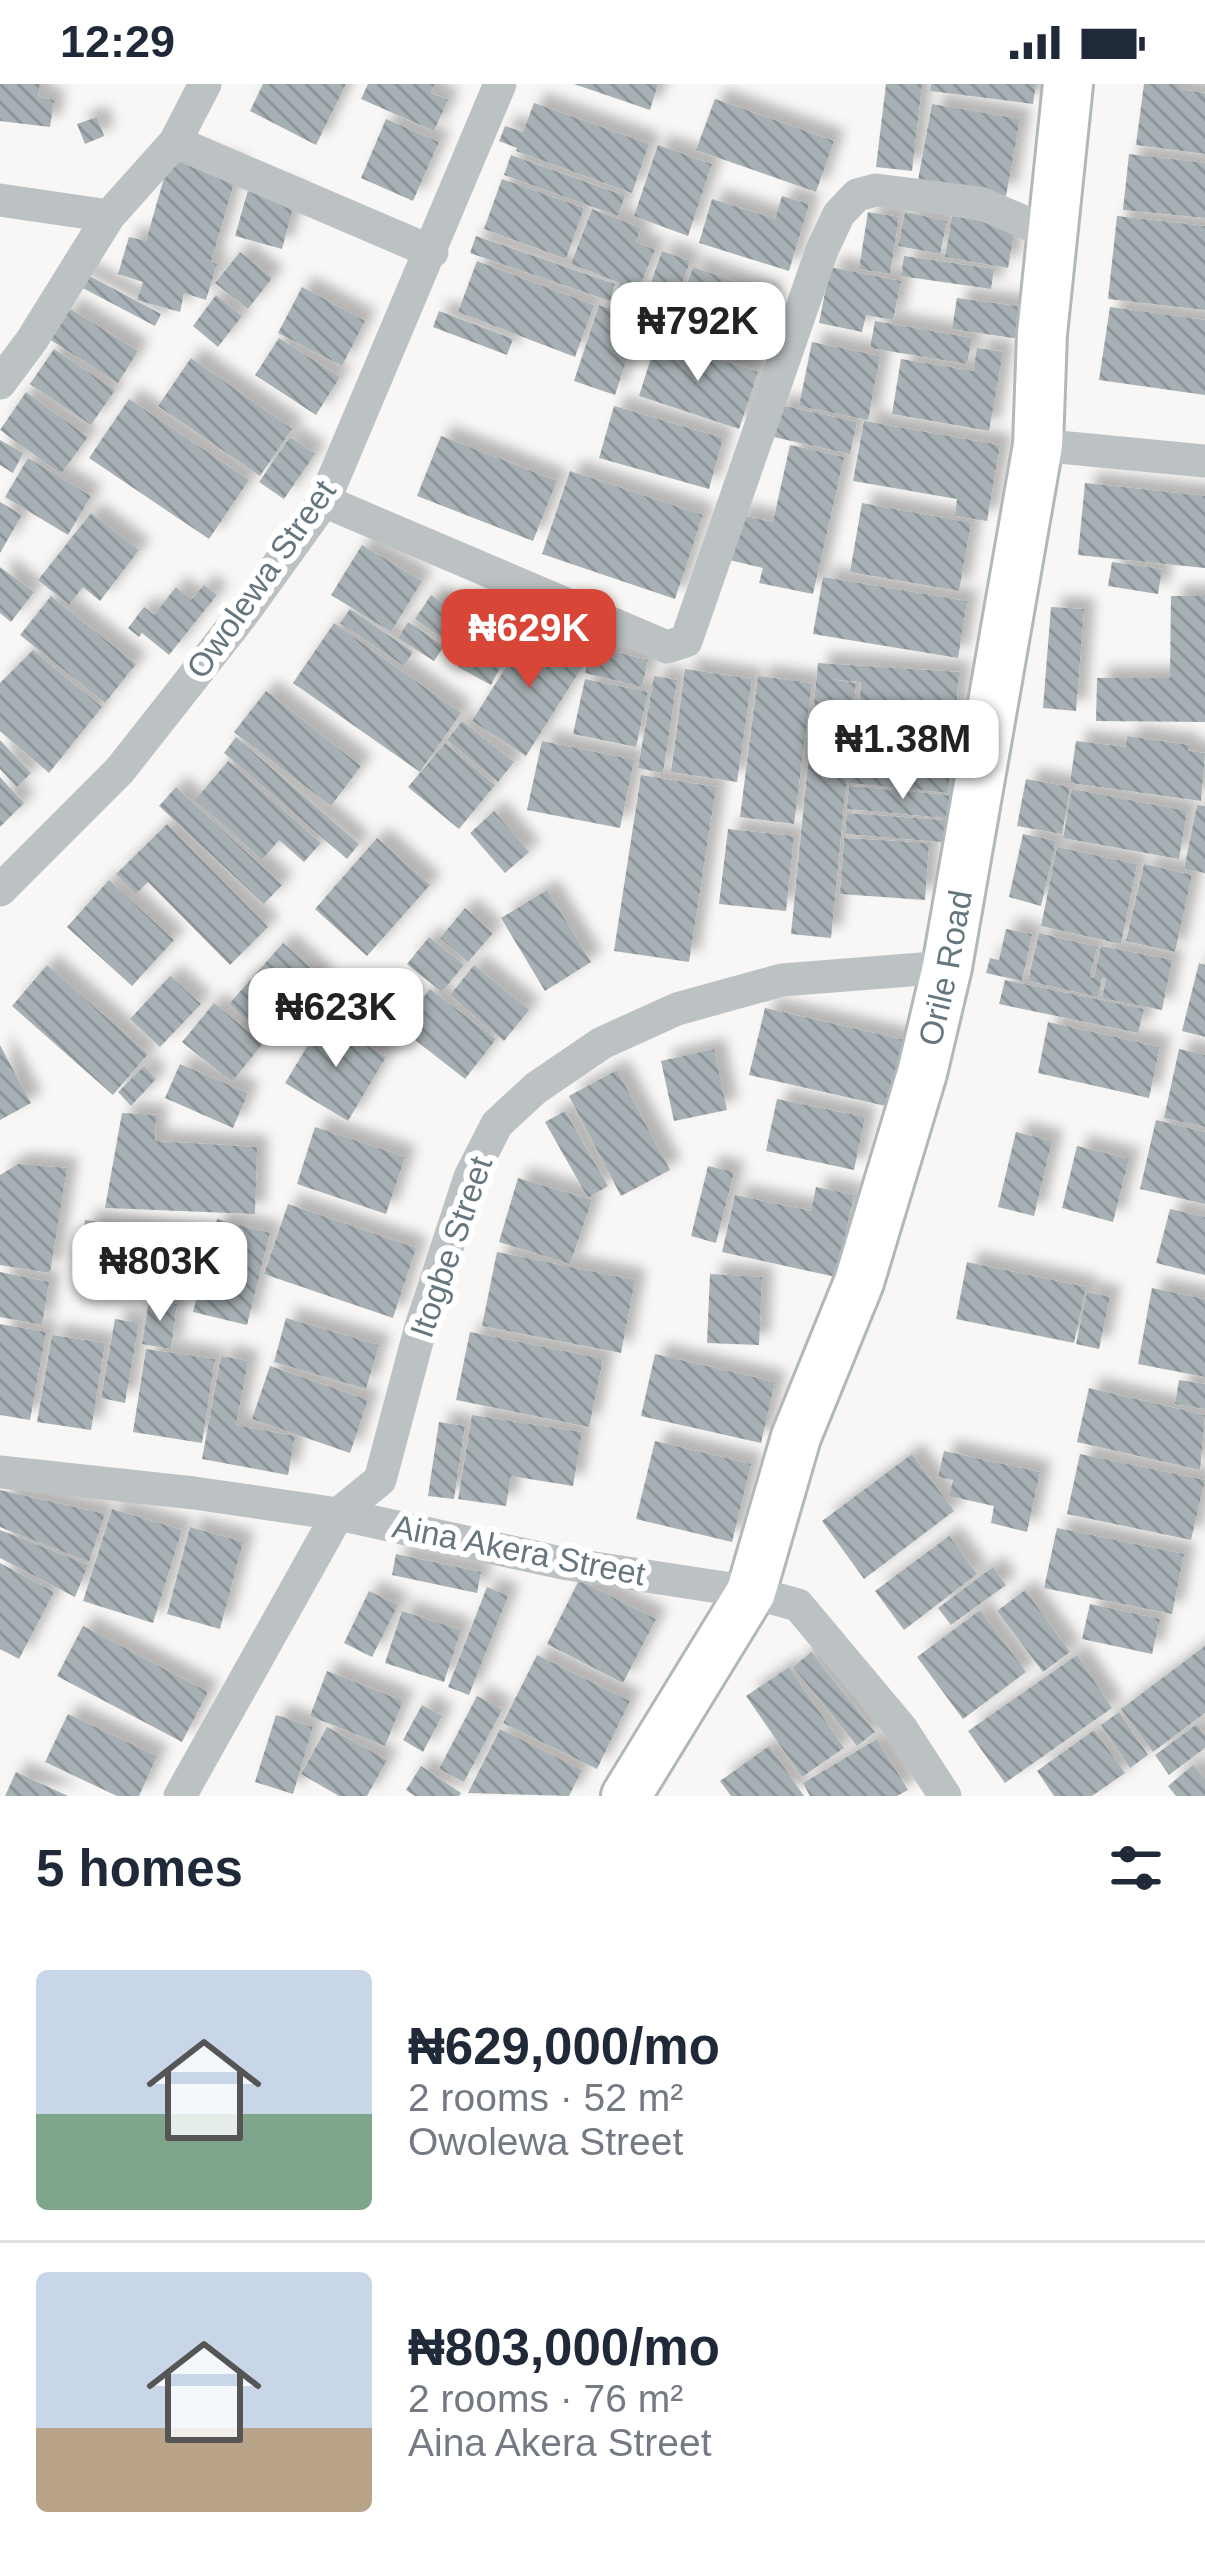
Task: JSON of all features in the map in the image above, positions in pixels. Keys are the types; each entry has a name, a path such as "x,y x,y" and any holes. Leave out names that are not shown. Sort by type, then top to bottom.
{"street":[{"path":"0,383 109,215 175,142 205,84"},
{"name":"Owolewa Street","path":"0,890 120,770 324,501 500,84"},
{"name":"Orile Road","path":"626,1796 752,1592 796,1437 859,1282 922,1073 947,967 1038,445 1068,84"},
{"path":"175,142 432,252"},
{"path":"324,501 667,647 686,641 822,250 839,214 857,195 876,190 980,203 1052,234"},
{"path":"0,200 109,215"},
{"path":"1038,445 1205,461"},
{"name":"Itogbe Street","path":"180,1796 338,1514 380,1480 420,1330 470,1177 497,1124 536,1088 602,1043 677,1009 782,980 947,967"},
{"name":"Aina Akera Street","path":"0,1472 338,1514 562,1563 752,1592 798,1605 901,1728 945,1796"}],"building":[{"path":"0,84 40,84 38,97 54,100 50,127 0,121"},
{"path":"263,84 346,84 316,145 250,111"},
{"path":"368,84 435,84 431,93 448,100 434,131 361,99"},
{"path":"574,84 658,84 650,110"},
{"path":"886,84 922,84 912,171 876,167"},
{"path":"931,84 1036,84 1033,104 930,91"},
{"path":"1144,84 1178,84 1178,89 1205,93 1205,154 1136,145"},
{"path":"715,99 834,141 816,192 696,150"},
{"path":"534,103 649,144 632,193 499,141 505,126 523,132"},
{"path":"932,104 1020,119 1006,196 918,180"},
{"path":"97,117 104,136 85,144 77,124"},
{"path":"386,119 439,142 413,201 361,178"},
{"path":"658,145 712,164 688,236 634,216"},
{"path":"172,150 238,169 211,262 217,264 206,300 184,293 180,312 137,300 143,282 118,274 129,237 146,241"},
{"path":"1129,154 1205,163 1205,218 1123,210"},
{"path":"511,155 625,196 618,216 504,175"},
{"path":"502,179 584,208 566,259 484,229"},
{"path":"250,183 296,196 282,249 235,236"},
{"path":"782,196 809,204 789,271 699,243 712,199 775,219"},
{"path":"592,209 641,228 636,242 655,250 630,309 612,302 620,283 571,264"},
{"path":"868,212 899,217 890,274 859,269"},
{"path":"905,212 947,221 940,254 898,246"},
{"path":"952,216 1015,227 1008,268 945,257"},
{"path":"1117,216 1205,226 1205,310 1108,299"},
{"path":"476,236 615,284 610,301 470,253"},
{"path":"662,251 690,261 669,321 641,311"},
{"path":"240,252 272,278 248,309 215,283"},
{"path":"904,256 994,269 991,289 901,276"},
{"path":"477,261 594,305 575,357 458,312"},
{"path":"693,267 772,294 754,349 675,321"},
{"path":"830,267 901,281 893,320 866,315 862,332 819,323"},
{"path":"82,272 161,314 155,326 75,284"},
{"path":"302,287 365,321 342,366 278,333"},
{"path":"216,295 242,316 218,347 193,326"},
{"path":"957,298 1031,308 1026,340 952,329"},
{"path":"599,305 640,319 615,395 574,381"},
{"path":"1110,307 1205,320 1205,395 1099,380"},
{"path":"69,308 138,351 118,383 49,339"},
{"path":"439,311 513,339 507,355 433,327"},
{"path":"875,321 972,338 967,364 870,348"},
{"path":"279,338 340,377 316,415 255,375"},
{"path":"657,339 758,372 739,429 639,396"},
{"path":"812,342 880,356 868,420 799,406"},
{"path":"977,348 1003,352 989,431 892,414 901,359 973,371"},
{"path":"54,349 115,390 91,425 30,384"},
{"path":"191,358 292,429 260,476 158,406"},
{"path":"26,392 88,437 61,474 0,430"},
{"path":"129,399 249,480 209,539 89,458"},
{"path":"776,404 857,422 850,454 769,436"},
{"path":"614,406 723,438 709,489 599,458"},
{"path":"864,421 1000,445 987,521 955,516 957,499 853,481"},
{"path":"441,436 557,481 533,541 417,496"},
{"path":"290,437 315,454 284,499 259,482"},
{"path":"0,440 23,453 13,473 0,465"},
{"path":"790,445 844,457 813,594 759,583 763,568 725,559 736,514 773,522"},
{"path":"28,458 91,496 68,535 5,497"},
{"path":"570,471 703,515 675,599 542,554"},
{"path":"1085,483 1205,496 1205,568 1078,555"},
{"path":"0,502 22,515 0,553"},
{"path":"862,503 971,523 959,591 850,572"},
{"path":"91,513 139,550 100,601 83,587 69,605 38,580"},
{"path":"362,545 422,581 391,632 331,595"},
{"path":"1112,562 1162,569 1158,594 1108,586"},
{"path":"0,567 34,592 11,622 0,613"},
{"path":"823,577 967,601 958,658 813,634"},
{"path":"204,585 217,595 169,655 128,628 144,607 154,615 176,587 191,600"},
{"path":"483,591 531,618 508,657 461,630"},
{"path":"431,595 462,617 446,641 415,619"},
{"path":"51,596 136,664 105,703 20,635"},
{"path":"1171,596 1205,596 1205,722 1096,721 1097,678 1170,678"},
{"path":"1051,607 1084,609 1076,711 1043,708"},
{"path":"350,609 413,652 404,666 340,623"},
{"path":"408,622 444,646 434,661 398,638"},
{"path":"334,623 461,713 420,772 293,683"},
{"path":"531,627 586,661 526,756 472,721"},
{"path":"470,645 502,664 491,685 458,667"},
{"path":"591,646 648,660 642,687 585,673"},
{"path":"33,650 102,707 49,773 0,731 0,683"},
{"path":"818,663 959,672 953,750 857,744 861,682 829,679 856,683 831,938 791,934"},
{"path":"685,669 752,679 737,782 671,772"},
{"path":"654,676 677,680 663,773 638,768"},
{"path":"758,676 812,683 794,824 740,817"},
{"path":"585,679 648,692 636,747 573,734"},
{"path":"266,691 361,766 331,806 234,732"},
{"path":"462,721 514,762 498,782 447,740"},
{"path":"1127,736 1189,745 1188,751 1205,753 1201,801 1070,783 1076,741 1126,747"},
{"path":"236,737 359,844 347,859 224,753"},
{"path":"0,740 31,773 17,787 0,769"},
{"path":"542,741 634,760 620,828 527,810"},
{"path":"445,743 495,785 459,829 408,787"},
{"path":"853,750 951,759 948,793 850,783"},
{"path":"228,761 321,843 304,862 279,840 262,860 195,800"},
{"path":"641,775 716,787 689,962 614,951"},
{"path":"0,777 24,803 0,827"},
{"path":"1026,779 1070,787 1062,834 1017,826"},
{"path":"849,786 959,796 957,819 847,809"},
{"path":"176,787 282,885 264,904 159,806"},
{"path":"1072,789 1187,811 1179,859 1063,838"},
{"path":"1197,805 1205,806 1205,873 1184,869"},
{"path":"494,811 529,852 505,873 470,833"},
{"path":"847,813 955,821 954,843 845,834"},
{"path":"167,824 268,927 230,965 148,882 136,894 116,874"},
{"path":"728,829 794,836 786,911 719,904"},
{"path":"1023,834 1056,841 1041,906 1009,897"},
{"path":"377,838 430,885 367,956 315,909"},
{"path":"844,838 929,843 925,900 840,894"},
{"path":"1057,847 1137,864 1121,944 1041,926"},
{"path":"1144,864 1192,875 1175,952 1126,941"},
{"path":"109,880 174,940 132,986 67,927"},
{"path":"547,890 591,962 545,991 501,918"},
{"path":"465,908 493,933 468,962 440,938"},
{"path":"1006,929 1032,934 1022,981 986,973 990,958 999,960"},
{"path":"1039,933 1097,947 1090,977 1094,978 1101,946 1172,960 1162,1010 1102,998 1106,979 1102,978 1098,997 1028,981"},
{"path":"429,937 464,965 442,992 407,964"},
{"path":"283,943 323,978 268,1040 229,1004"},
{"path":"1199,963 1205,965 1205,1037 1182,1031"},
{"path":"47,965 148,1054 113,1095 12,1006"},
{"path":"474,965 529,1010 504,1041 450,995"},
{"path":"170,976 201,1004 160,1047 130,1019"},
{"path":"1005,980 1144,1009 1138,1033 999,1004"},
{"path":"430,989 496,1039 465,1079 400,1028"},
{"path":"214,1003 263,1043 232,1082 182,1042"},
{"path":"765,1008 905,1040 890,1107 749,1075"},
{"path":"324,1019 386,1057 348,1121 285,1083"},
{"path":"1048,1022 1160,1047 1149,1098 1038,1073"},
{"path":"0,1045 31,1103 0,1120"},
{"path":"714,1049 727,1110 674,1121 661,1061"},
{"path":"1179,1049 1205,1055 1205,1127 1164,1118"},
{"path":"180,1064 248,1093 233,1128 165,1098"},
{"path":"144,1066 156,1079 131,1106 118,1092"},
{"path":"617,1070 670,1170 621,1196 569,1096"},
{"path":"777,1099 865,1117 854,1170 766,1151"},
{"path":"565,1111 608,1186 588,1198 545,1122"},
{"path":"122,1113 156,1115 155,1141 257,1147 255,1214 105,1208"},
{"path":"1156,1120 1205,1132 1205,1204 1140,1189"},
{"path":"315,1127 405,1157 386,1214 297,1184"},
{"path":"1016,1132 1052,1141 1034,1216 998,1207"},
{"path":"1077,1146 1129,1159 1113,1222 1062,1208"},
{"path":"18,1164 67,1168 50,1273 0,1265 0,1175"},
{"path":"708,1166 734,1172 716,1243 691,1236"},
{"path":"518,1178 592,1200 570,1264 499,1242"},
{"path":"816,1187 854,1195 836,1277 722,1252 735,1195 811,1211"},
{"path":"288,1204 416,1248 393,1318 264,1274"},
{"path":"1170,1209 1205,1217 1205,1275 1156,1263"},
{"path":"217,1219 270,1233 247,1325 193,1312"},
{"path":"85,1220 202,1236 193,1298 77,1281"},
{"path":"497,1252 635,1280 621,1353 482,1326"},
{"path":"967,1262 1086,1287 1074,1343 956,1319"},
{"path":"0,1272 49,1282 42,1325 0,1317"},
{"path":"710,1274 762,1277 759,1345 707,1343"},
{"path":"1152,1288 1205,1299 1205,1377 1138,1364"},
{"path":"1087,1292 1110,1297 1099,1349 1076,1344"},
{"path":"149,1300 177,1304 171,1349 142,1344"},
{"path":"286,1318 379,1345 366,1389 274,1362"},
{"path":"115,1319 139,1323 125,1403 101,1398"},
{"path":"0,1324 46,1332 30,1420 0,1415"},
{"path":"470,1332 603,1359 589,1427 456,1400"},
{"path":"52,1335 105,1343 91,1430 37,1422"},
{"path":"146,1349 215,1359 202,1443 133,1432"},
{"path":"655,1354 775,1382 761,1443 641,1416"},
{"path":"221,1356 248,1361 236,1425 295,1436 288,1475 202,1459"},
{"path":"270,1366 368,1400 350,1453 252,1419"},
{"path":"1179,1380 1205,1384 1205,1409 1175,1404"},
{"path":"1089,1388 1205,1415 1200,1470 1077,1442"},
{"path":"472,1415 582,1432 573,1486 511,1476 506,1506 458,1499"},
{"path":"439,1422 465,1426 454,1499 428,1496"},
{"path":"655,1441 751,1464 732,1542 636,1519"},
{"path":"944,1451 1040,1472 1027,1532 991,1523 994,1506 949,1496 953,1480 938,1477"},
{"path":"912,1454 954,1511 864,1579 822,1521"},
{"path":"1080,1454 1205,1480 1191,1540 1067,1514"},
{"path":"0,1490 105,1514 89,1562 0,1527"},
{"path":"112,1509 182,1530 153,1623 83,1601"},
{"path":"190,1527 243,1542 220,1629 167,1614"},
{"path":"1057,1528 1184,1554 1172,1614 1044,1588"},
{"path":"0,1530 88,1565 75,1597 0,1558"},
{"path":"949,1536 977,1574 904,1630 875,1591"},
{"path":"396,1554 481,1572 477,1593 392,1575"},
{"path":"0,1563 54,1592 19,1659 0,1649"},
{"path":"993,1567 1006,1585 951,1625 938,1608"},
{"path":"579,1580 656,1619 623,1683 547,1644"},
{"path":"487,1587 508,1596 469,1695 448,1687"},
{"path":"1025,1590 1070,1652 1043,1672 997,1611"},
{"path":"369,1591 398,1605 372,1657 344,1643"},
{"path":"1090,1604 1160,1619 1152,1654 1082,1639"},
{"path":"980,1610 1026,1672 963,1719 917,1657"},
{"path":"402,1611 461,1630 444,1682 385,1663"},
{"path":"83,1626 208,1692 182,1742 57,1676"},
{"path":"1205,1646 1205,1713 1153,1752 1121,1709"},
{"path":"811,1652 875,1732 857,1746 793,1667"},
{"path":"537,1655 630,1701 597,1769 503,1723"},
{"path":"1077,1655 1112,1708 1005,1783 968,1731"},
{"path":"789,1667 844,1748 802,1777 746,1696"},
{"path":"327,1671 403,1701 385,1746 310,1716"},
{"path":"477,1696 502,1710 464,1782 439,1769"},
{"path":"422,1705 442,1716 423,1752 403,1740"},
{"path":"1119,1712 1148,1755 1130,1768 1101,1725"},
{"path":"68,1714 157,1756 139,1796 117,1796 45,1762"},
{"path":"276,1715 313,1727 293,1794 255,1782"},
{"path":"1197,1724 1205,1735 1205,1748 1169,1775 1155,1755"},
{"path":"327,1727 387,1760 367,1796 339,1796 301,1774"},
{"path":"500,1729 582,1770 569,1796 468,1793"},
{"path":"1094,1730 1125,1773 1092,1796 1054,1796 1037,1771"},
{"path":"877,1739 908,1790 897,1796 810,1796 803,1783"},
{"path":"769,1746 804,1796 731,1796 720,1781"},
{"path":"1193,1765 1205,1778 1205,1796 1176,1796 1168,1786"},
{"path":"421,1766 459,1796 415,1796 406,1790"},
{"path":"16,1772 68,1796 5,1796"}]}
